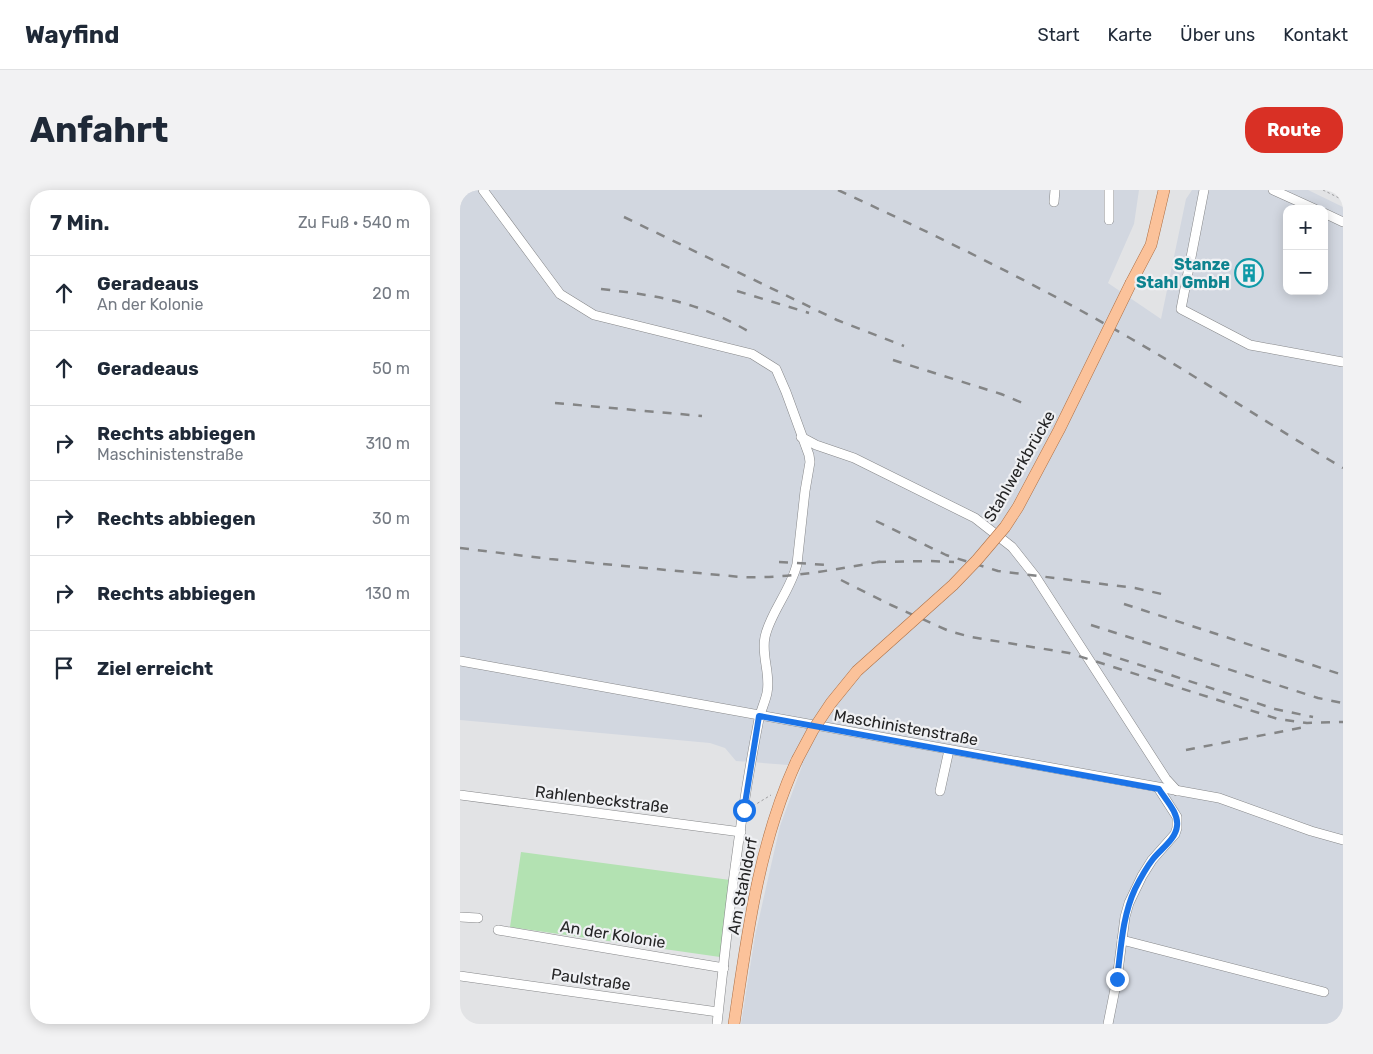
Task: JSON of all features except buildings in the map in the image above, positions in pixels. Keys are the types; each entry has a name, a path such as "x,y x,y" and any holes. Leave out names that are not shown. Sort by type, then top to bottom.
{"main road":[{"name":"Stahlwerkbrücke","path":"797,760 813,730 831,703 857,671 953,585 978,560 1005,527 1018,507 1051,446 1150,245 1164,190"},
{"name":"Am Stahldorf","path":"734,1024 765,847 783,790 797,760"}],"street":[{"path":"483,190 560,294 594,315 752,354 776,369 809,455 810,462 795,576 765,635 764,652 769,682 759,716 748,781 717,1024"},
{"path":"1054,202 1055,190"},
{"path":"1109,190 1109,220"},
{"path":"1204,190 1181,309 1250,345 1343,362"},
{"path":"1273,190 1306,205"},
{"path":"1328,214 1342,218"},
{"path":"802,437 816,445 854,458 975,518 1012,547 1035,576 1166,780 1177,791"},
{"name":"Maschinistenstraße","path":"460,661 1159,789 1219,798 1311,831 1343,840"},
{"path":"940,791 949,750"},
{"path":"1108,1024 1117,979 1125,916 1135,890 1152,860 1175,834 1177,828 1177,817 1159,789"},
{"name":"Rahlenbeckstraße","path":"460,795 741,832"},
{"path":"460,916 478,918"},
{"name":"An der Kolonie","path":"498,930 724,968"},
{"path":"1122,940 1324,992"},
{"name":"Paulstraße","path":"460,976 718,1012"}],"path":[{"path":"1323,190 1343,200"},
{"path":"751,807 772,794"}],"shaded area":[{"path":"460,190 1139,190 1134,224 1108,283 1161,319 1186,199 1192,190 1308,190 1343,207 1343,1024 741,1024 755,936 780,826 802,766 736,761 725,748 710,743 460,720"}],"green space":[{"path":"521,852 730,880 720,957 510,927"}],"railway":[{"path":"838,190 916,226 1068,303 1167,360 1343,468"},
{"path":"624,217 837,320 904,346"},
{"path":"601,289 643,294 680,302 715,314 753,334"},
{"path":"737,291 809,313"},
{"path":"893,360 1001,394 1025,404"},
{"path":"555,403 702,416"},
{"path":"876,521 946,555 998,571 1135,588 1166,595"},
{"path":"460,548 550,559 741,577 795,575 884,561"},
{"path":"779,562 829,565"},
{"path":"877,562 954,562"},
{"path":"841,580 949,631 971,637 1069,653 1278,719 1307,723 1343,722"},
{"path":"1124,604 1343,675"},
{"path":"1091,625 1318,698 1343,703"},
{"path":"1103,653 1275,709 1313,717"},
{"path":"1186,750 1305,727"}],"place":[{"name":"Stanze Stahl GmbH","path":"1249,273"}],"route":[{"path":"744,810 759,716 1159,789 1177,817 1177,828 1175,834 1152,860 1129,903 1125,916 1117,979"}]}
